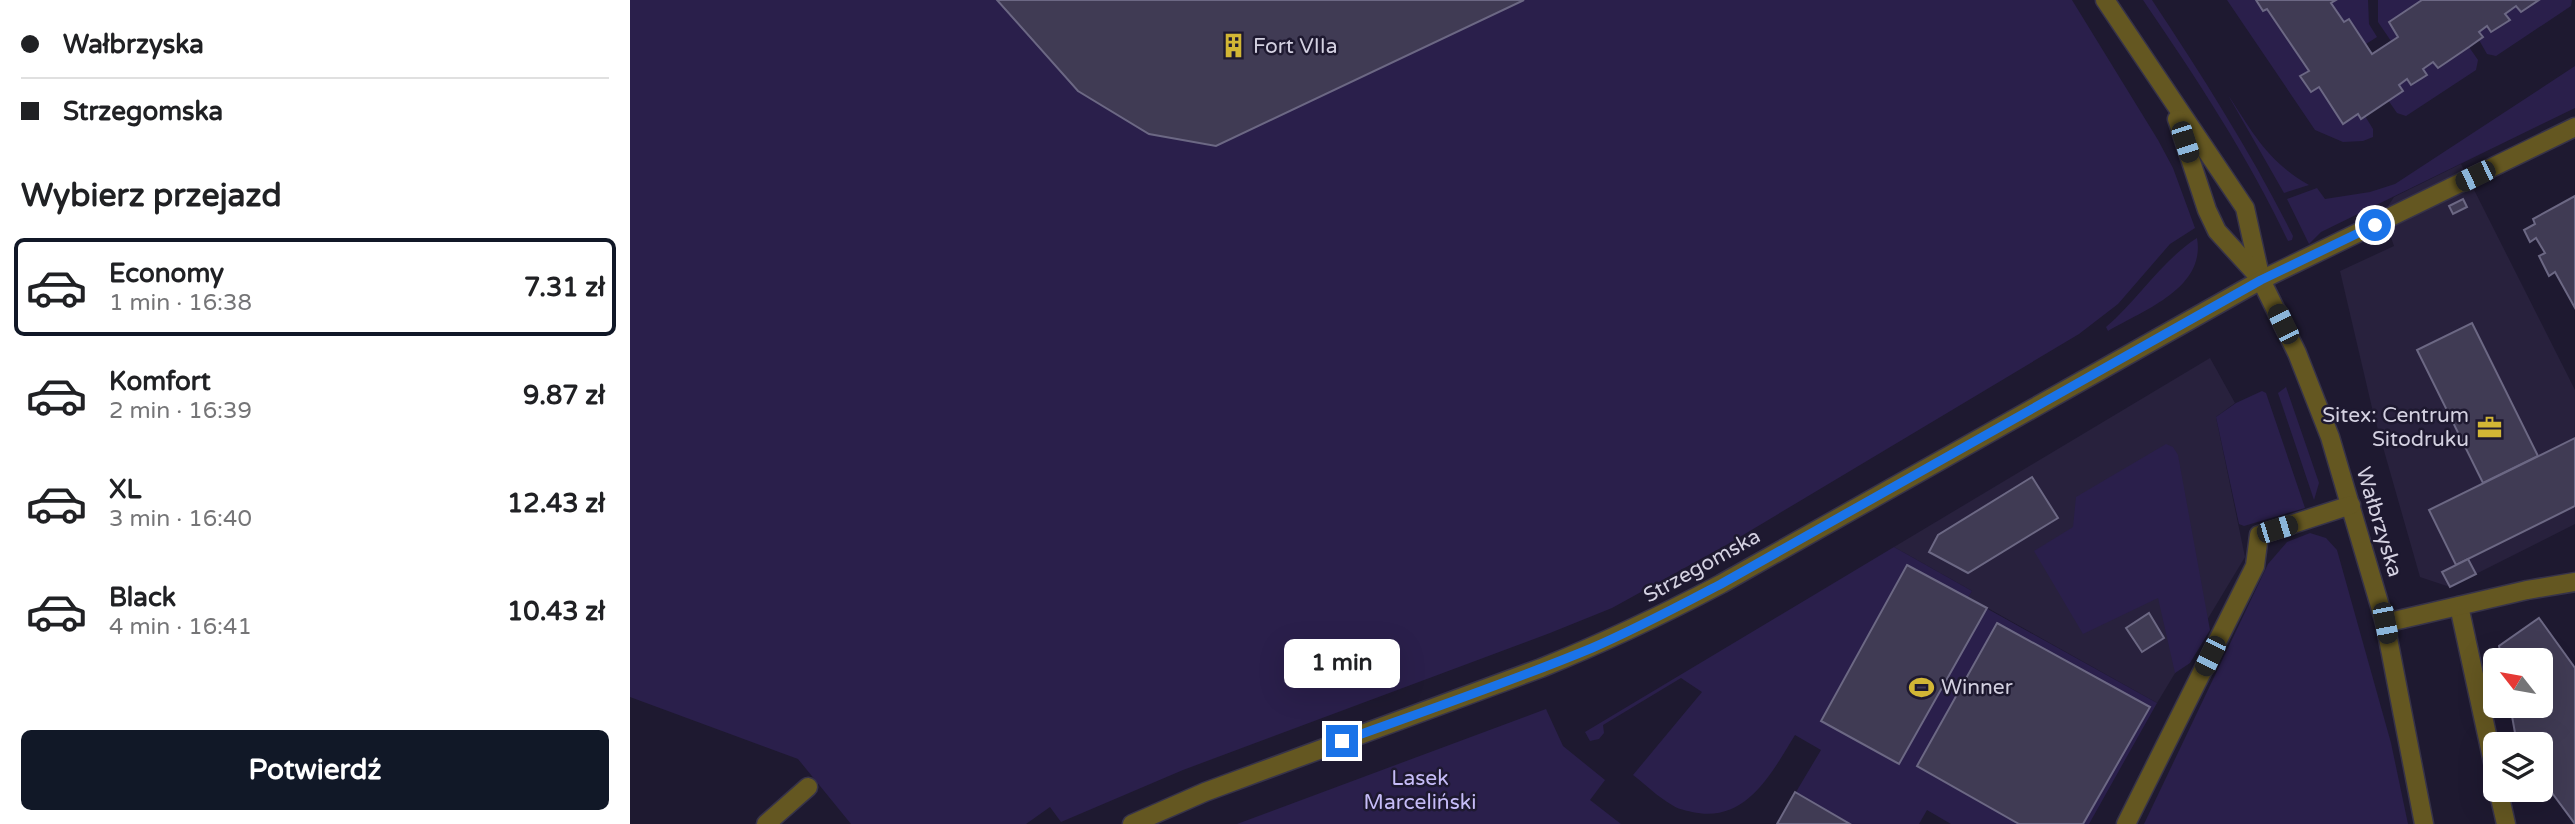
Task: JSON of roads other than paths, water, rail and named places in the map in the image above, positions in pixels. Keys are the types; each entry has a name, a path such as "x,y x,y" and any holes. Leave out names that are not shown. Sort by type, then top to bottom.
{"street":[{"name":"Wałbrzyska","path":"2105,0 2245,208 2261,280 2304,369 2330,437 2351,505 2385,623 2424,824"},
{"name":"Wałbrzyska","path":"2170,97 2207,210 2217,231 2261,280"},
{"path":"2261,280 2575,127"},
{"name":"Strzegomska","path":"1132,824 1205,792 1541,668 1594,647 1657,617 1721,584 2261,280"},
{"path":"2126,824 2255,566 2259,535 2351,505"},
{"path":"2385,623 2527,590 2575,582"},
{"path":"2459,606 2486,732"},
{"path":"766,824 808,787"},
{"path":"2501,802 2506,824"}],"place":[{"name":"Fort VIIa","path":"1233,46"},
{"name":"Sitex: Centrum Sitodruku","path":"2489,427"},
{"name":"Winner","path":"1921,687"}],"park label":[{"name":"Lasek Marceliński","path":"1420,790"}]}
